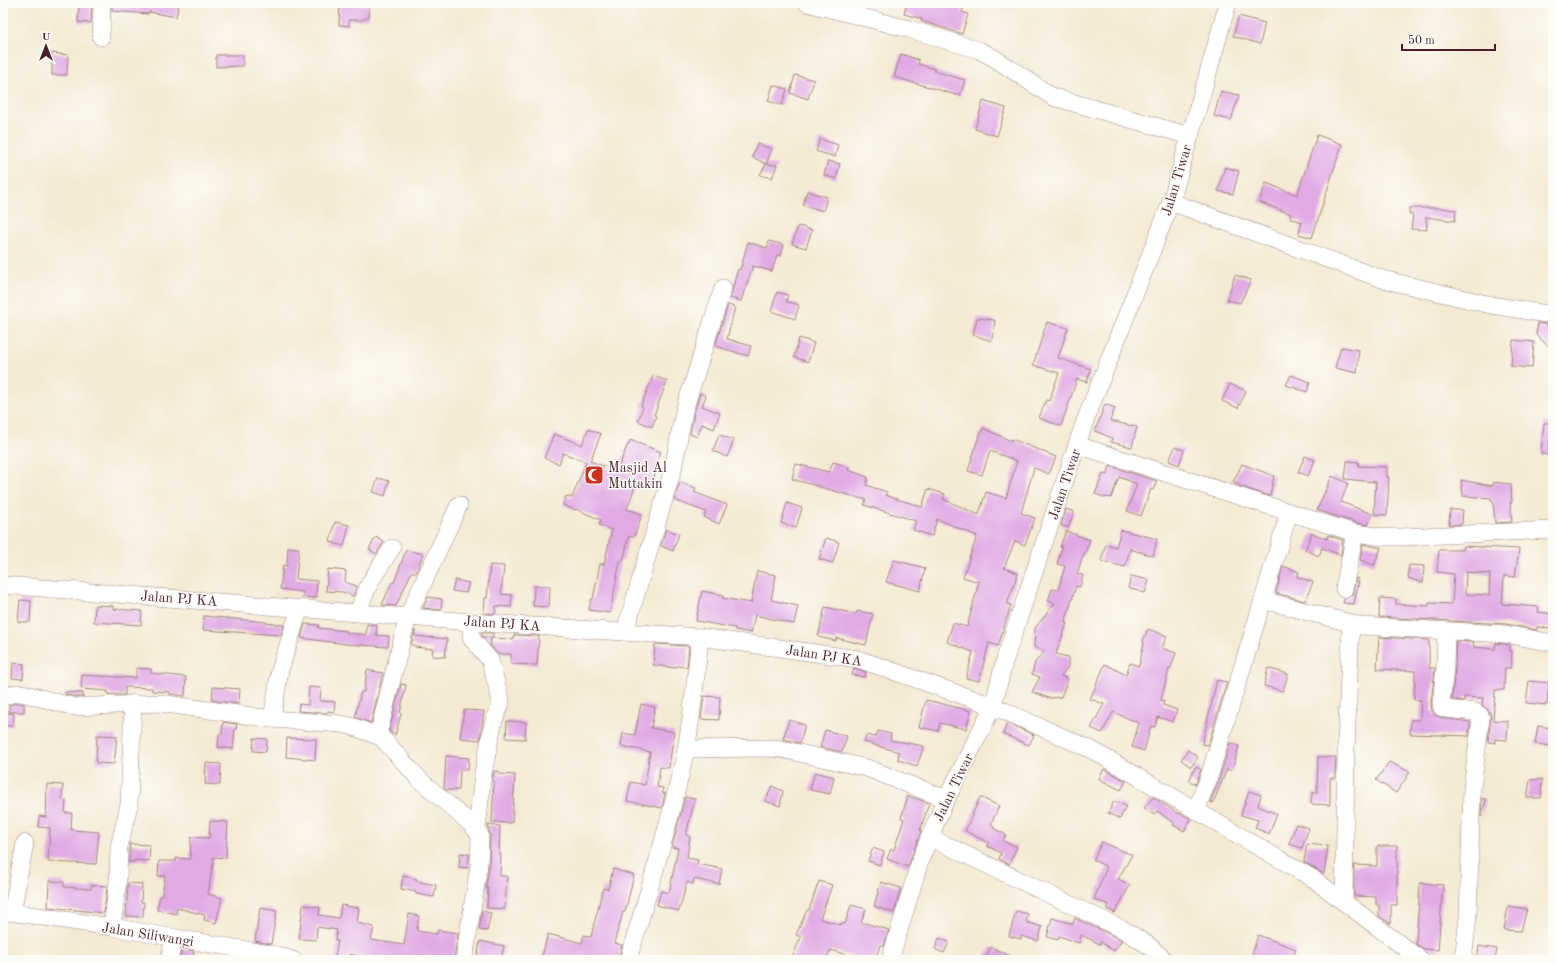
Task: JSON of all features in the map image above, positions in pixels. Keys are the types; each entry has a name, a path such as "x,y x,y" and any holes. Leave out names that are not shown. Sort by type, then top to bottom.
{"street":[{"path":"101,37 102,3"},
{"path":"807,3 979,50 994,58 1053,97 1190,136"},
{"name":"Jalan Tiwar","path":"890,960 921,858 929,837 946,799 993,706 1005,659 1085,421 1171,202 1228,3"},
{"path":"1171,202 1382,279 1491,305 1553,314"},
{"path":"625,632 673,469 684,411 722,288"},
{"path":"1077,445 1355,532 1384,537 1402,538 1553,530"},
{"path":"378,735 408,616 459,505"},
{"path":"1196,810 1208,780 1289,512"},
{"path":"1344,589 1355,532"},
{"path":"359,612 365,590 392,548"},
{"name":"Jalan PJ KA","path":"3,585 471,622 700,637 858,659 993,706 1092,750 1312,878 1421,960"},
{"path":"1263,600 1351,624 1369,627 1505,634 1553,643"},
{"path":"272,719 280,670 300,608"},
{"path":"471,622 471,638 490,660 501,701 494,720 483,773 477,829"},
{"path":"1344,902 1346,748 1351,624"},
{"path":"1446,631 1445,668 1441,704 1442,708 1476,712 1481,718 1472,788 1468,917 1463,960"},
{"path":"628,960 659,858 686,749 692,713 700,637"},
{"path":"3,696 22,693 68,705 82,707 133,703 167,704 272,719 341,724 378,735 421,781 477,829 480,835 479,865 464,960"},
{"path":"112,927 118,880 120,844 129,805 133,703"},
{"path":"686,749 781,749 867,768 946,799"},
{"path":"929,837 1124,930 1148,945 1165,960"},
{"path":"8,912 25,843"},
{"name":"Jalan Siliwangi","path":"8,912 112,927 277,955 293,960"},
{"path":"169,960 174,938"}],"building":[{"path":"79,3 92,3 91,23 78,22"},
{"path":"112,3 179,3 176,17 149,12 148,14 112,11"},
{"path":"340,3 369,5 369,17 361,20 349,20 349,26 339,25"},
{"path":"907,3 965,3 962,12 968,14 962,34 904,14"},
{"path":"1239,16 1265,23 1260,44 1233,36"},
{"path":"52,53 68,55 67,75 52,75"},
{"path":"901,54 919,60 918,64 935,69 934,71 965,80 960,96 894,77"},
{"path":"216,55 243,55 243,66 216,67"},
{"path":"795,75 814,80 808,99 790,93"},
{"path":"773,85 787,89 782,105 768,101"},
{"path":"1221,91 1239,95 1231,120 1214,116"},
{"path":"983,101 1006,108 997,136 975,129"},
{"path":"1317,135 1342,144 1312,238 1299,234 1302,222 1290,218 1291,214 1259,202 1266,183 1297,195"},
{"path":"820,139 838,145 835,157 816,151"},
{"path":"757,144 772,149 766,164 752,157"},
{"path":"828,161 840,164 836,179 824,175"},
{"path":"766,164 777,165 772,178 760,175"},
{"path":"1225,167 1239,171 1233,194 1218,191"},
{"path":"807,191 827,197 823,211 803,205"},
{"path":"1409,208 1441,208 1456,210 1455,221 1426,217 1427,230 1411,229 1413,215 1409,214"},
{"path":"798,226 812,230 806,248 792,244"},
{"path":"769,241 784,245 781,256 777,255 772,271 753,266 741,301 730,298 738,269 740,270 748,242 767,248"},
{"path":"1235,275 1251,280 1240,303 1227,300"},
{"path":"777,292 788,295 786,301 799,305 795,319 771,311"},
{"path":"728,305 735,307 727,339 751,346 748,356 715,346"},
{"path":"977,318 995,320 992,341 973,335"},
{"path":"1047,322 1068,328 1058,358 1091,369 1087,382 1077,379 1061,426 1039,418 1046,400 1049,401 1059,373 1033,365"},
{"path":"1538,323 1553,325 1553,350 1536,335"},
{"path":"799,338 814,343 808,362 794,357"},
{"path":"1513,340 1534,342 1532,368 1511,366"},
{"path":"1341,347 1359,350 1357,373 1335,368"},
{"path":"1291,375 1310,382 1307,392 1286,385"},
{"path":"653,376 667,381 654,415 656,416 652,427 638,421 643,407 641,406"},
{"path":"1230,384 1246,391 1238,408 1222,401"},
{"path":"700,393 706,396 702,406 720,413 714,429 702,424 697,437 690,434"},
{"path":"1105,404 1115,408 1110,421 1137,427 1132,447 1111,442 1112,438 1095,431"},
{"path":"1544,423 1553,423 1553,455 1541,454"},
{"path":"983,428 1011,441 1012,439 1056,457 1049,474 1034,468 1021,513 1035,518 1025,545 1015,541 1004,568 1018,573 1007,604 1011,605 998,646 989,643 979,681 966,678 973,652 947,642 953,623 967,627 979,582 963,577 977,536 937,519 932,536 913,530 916,521 864,505 866,500 792,479 796,464 829,472 833,462 849,467 848,470 868,477 866,485 887,492 885,495 922,507 928,489 945,494 943,499 979,515 986,492 1006,498 1017,461 990,451 982,475 968,471"},
{"path":"588,429 601,434 590,461 617,471 630,440 661,452 654,469 656,470 651,488 636,484 627,509 642,514 634,537 629,536 623,561 620,561 610,613 589,610 591,599 593,599 600,564 604,564 612,530 599,525 601,520 563,505 566,496 572,498 586,462 563,453 559,464 544,458 554,434 582,445"},
{"path":"719,435 734,440 727,457 713,451"},
{"path":"1175,447 1184,450 1179,465 1169,461"},
{"path":"1305,456 1315,460 1308,476 1298,472"},
{"path":"1347,461 1359,462 1358,466 1387,467 1387,477 1389,477 1387,515 1374,514 1376,482 1345,479"},
{"path":"1242,464 1274,476 1270,496 1242,487 1233,482"},
{"path":"1110,466 1157,481 1153,490 1151,489 1141,516 1127,511 1137,484 1119,477 1111,498 1106,498 1095,494 1103,474 1107,475"},
{"path":"1332,476 1348,483 1341,502 1372,514 1368,525 1317,510"},
{"path":"378,478 389,481 385,496 373,492"},
{"path":"1461,480 1493,486 1493,482 1511,484 1512,503 1510,502 1512,522 1495,523 1493,500 1491,500 1491,498 1463,496"},
{"path":"680,482 696,488 694,492 727,505 719,524 704,517 706,512 674,500"},
{"path":"787,503 802,508 796,528 781,523"},
{"path":"1066,509 1074,512 1068,528 1061,525"},
{"path":"1450,510 1463,510 1462,524 1449,525"},
{"path":"335,522 349,525 344,546 330,542"},
{"path":"666,529 679,534 673,551 661,546"},
{"path":"1121,530 1157,539 1153,556 1130,549 1125,567 1101,561 1106,544 1116,547"},
{"path":"1066,531 1090,540 1077,574 1083,575 1080,587 1076,586 1065,623 1067,623 1056,654 1068,657 1068,667 1061,676 1068,679 1061,697 1049,698 1032,692 1040,677 1032,674 1035,662 1045,651 1034,647 1035,628 1055,603 1048,601 1052,589 1058,590 1065,566 1057,564 1062,547 1060,547"},
{"path":"1312,533 1327,539 1328,535 1343,540 1341,555 1322,548 1319,556 1305,550"},
{"path":"376,537 384,542 376,554 369,549"},
{"path":"826,538 839,542 833,563 819,559"},
{"path":"1363,544 1381,548 1374,565 1360,560"},
{"path":"1464,546 1519,549 1515,577 1504,576 1502,604 1539,607 1538,612 1553,614 1553,628 1537,627 1537,630 1506,624 1379,617 1380,598 1396,599 1396,604 1429,606 1429,603 1452,604 1454,574 1437,572 1439,550 1463,550","holes":["1466,572 1490,574 1489,595 1465,594"]},
{"path":"288,547 299,548 296,579 317,581 316,598 302,597 303,592 280,589 283,565 287,566"},
{"path":"406,550 423,554 416,573 412,571 396,606 382,605 392,582 394,583"},
{"path":"894,560 925,568 920,591 886,582"},
{"path":"490,565 504,566 501,594 512,595 511,607 496,606 495,614 484,613"},
{"path":"1409,565 1424,566 1423,583 1408,578"},
{"path":"1283,566 1299,572 1297,577 1313,582 1305,601 1276,593"},
{"path":"328,569 346,571 345,582 357,586 353,596 342,592 326,591"},
{"path":"757,571 776,575 771,600 798,606 794,624 755,615 751,633 735,630 735,628 696,621 702,591 723,595 722,598 751,603"},
{"path":"1131,576 1149,580 1145,593 1128,588"},
{"path":"1356,578 1359,579 1354,604 1343,603 1344,599 1352,595"},
{"path":"455,580 469,583 466,593 452,591"},
{"path":"534,586 550,586 549,607 533,606"},
{"path":"428,597 442,599 441,610 423,608"},
{"path":"20,600 31,601 30,622 18,622"},
{"path":"95,605 113,606 113,609 142,611 141,625 94,622"},
{"path":"825,607 856,614 857,611 873,614 866,645 836,638 836,641 818,637"},
{"path":"204,616 284,625 281,635 203,630"},
{"path":"305,624 319,625 318,628 347,631 347,633 366,635 367,624 377,625 376,635 389,636 388,647 346,644 301,638"},
{"path":"1148,629 1167,636 1162,648 1176,653 1170,670 1169,669 1161,700 1164,701 1163,705 1177,710 1173,722 1158,717 1155,727 1151,726 1144,751 1132,747 1139,723 1113,712 1102,733 1091,728 1104,704 1090,699 1105,664 1126,675 1130,663 1139,666 1143,641"},
{"path":"415,630 415,636 447,639 445,657 432,656 433,649 415,647 415,645 411,645"},
{"path":"481,633 493,633 493,637 483,637"},
{"path":"514,635 539,636 537,665 511,664 511,654 498,654 490,645 491,638 513,639"},
{"path":"1379,637 1429,640 1429,668 1435,668 1431,703 1432,711 1435,715 1442,718 1470,722 1469,736 1410,734 1411,720 1420,720 1421,700 1414,700 1415,671 1377,669"},
{"path":"1456,641 1474,642 1473,647 1495,649 1496,643 1510,645 1510,651 1512,651 1511,668 1505,668 1504,690 1495,690 1493,720 1508,721 1507,740 1495,739 1495,743 1488,742 1491,715 1482,705 1483,698 1464,697 1464,701 1452,700"},
{"path":"655,644 689,646 687,667 676,666 675,668 653,665"},
{"path":"13,663 24,664 23,679 12,678"},
{"path":"136,668 151,669 151,673 186,677 185,696 170,694 170,692 152,691 152,688 125,687 125,695 108,694 108,691 81,689 82,675 136,678"},
{"path":"854,668 866,672 865,677 852,675"},
{"path":"1268,668 1288,674 1283,691 1264,686"},
{"path":"367,670 383,673 371,723 355,717 361,692 364,692"},
{"path":"1217,680 1227,682 1208,745 1202,744"},
{"path":"1529,681 1549,683 1547,705 1526,703"},
{"path":"401,684 406,685 401,714 395,735 389,731"},
{"path":"213,687 240,689 239,704 212,700"},
{"path":"309,687 321,688 320,701 335,702 334,712 298,711 299,704 308,705"},
{"path":"65,692 83,693 83,697 65,694"},
{"path":"704,696 720,697 719,720 701,719"},
{"path":"926,700 971,711 966,729 940,723 938,731 919,727"},
{"path":"17,703 24,704 24,712 9,712 9,705"},
{"path":"641,704 655,707 651,728 674,732 669,768 660,767 657,787 663,788 662,793 665,793 662,808 627,801 631,782 645,785 650,752 621,746 623,733 635,735"},
{"path":"464,710 484,711 480,740 460,738"},
{"path":"3,713 14,714 13,726 3,726"},
{"path":"789,720 805,725 800,743 783,739"},
{"path":"507,721 526,722 525,739 506,738"},
{"path":"223,722 237,724 233,749 218,747 219,734 222,734"},
{"path":"1007,723 1034,735 1029,745 1003,734"},
{"path":"1538,726 1553,728 1553,746 1535,744"},
{"path":"825,730 847,736 842,752 820,747"},
{"path":"878,731 891,734 890,740 924,746 917,766 898,760 899,752 864,742 866,735 876,737"},
{"path":"97,735 117,736 114,764 96,763"},
{"path":"254,738 267,739 266,752 253,751"},
{"path":"287,738 316,739 315,760 286,757"},
{"path":"1230,743 1239,746 1232,771 1227,769 1213,803 1210,802 1218,783"},
{"path":"1188,750 1198,757 1191,767 1181,760"},
{"path":"446,756 469,758 468,770 460,769 459,790 446,790 444,788"},
{"path":"1318,757 1336,757 1335,778 1330,778 1330,805 1311,804 1312,793 1317,793"},
{"path":"1389,762 1410,772 1396,793 1376,780"},
{"path":"206,763 221,764 220,785 205,784"},
{"path":"1195,767 1201,769 1196,784 1189,781"},
{"path":"1104,769 1126,781 1121,790 1099,779"},
{"path":"494,771 499,771 499,774 515,775 512,823 492,822 494,781 492,781"},
{"path":"815,772 834,777 830,794 810,790"},
{"path":"1542,779 1541,798 1527,798 1530,780"},
{"path":"47,784 63,785 62,799 66,800 65,813 72,813 71,830 99,832 96,864 48,862 50,828 38,827 39,816 46,817"},
{"path":"772,786 783,791 780,806 765,801"},
{"path":"1249,791 1261,795 1258,806 1277,814 1269,834 1255,828 1258,820 1241,815"},
{"path":"908,796 929,803 908,867 887,859 891,849 894,850 904,819 901,818"},
{"path":"685,797 695,799 686,835 690,836 687,858 698,860 697,864 722,869 719,884 694,879 693,884 687,882 679,911 657,905 661,891 669,893 678,848 672,847"},
{"path":"980,797 999,806 991,824 994,826 993,828 1006,835 1003,841 1017,847 1009,864 999,859 1001,853 987,846 989,843 965,831"},
{"path":"1153,797 1179,814 1180,813 1191,819 1184,831 1173,825 1174,823 1157,811 1154,815 1144,808"},
{"path":"1482,798 1486,799 1481,817"},
{"path":"1114,801 1126,806 1120,819 1108,813"},
{"path":"210,821 228,822 226,858 214,857 208,894 222,898 216,923 204,920 205,915 177,908 176,914 157,910 160,896 162,896 165,876 158,876 159,861 176,861 176,858 190,859 191,837 209,838"},
{"path":"1296,824 1309,828 1302,848 1289,844"},
{"path":"488,825 500,826 500,876 507,876 505,909 487,908 488,888 486,888 489,865 490,835"},
{"path":"1102,842 1132,855 1118,879 1130,885 1115,913 1107,909 1109,905 1094,899 1107,867 1093,860"},
{"path":"130,844 150,845 149,861 134,860 134,862 129,862"},
{"path":"1307,844 1328,846 1324,874 1304,862"},
{"path":"1377,846 1397,846 1397,905 1391,905 1391,924 1379,916 1379,905 1376,905 1376,897 1354,896 1354,865 1377,866"},
{"path":"873,848 884,852 880,865 868,861"},
{"path":"460,853 469,854 468,868 459,867"},
{"path":"613,869 634,875 625,912 623,912 614,943 622,945 618,960 541,960 548,934 582,943 584,935 591,937 603,888 608,889"},
{"path":"403,876 417,879 416,881 436,885 434,897 416,894 416,892 401,889"},
{"path":"49,881 64,882 64,887 91,889 91,885 107,886 104,913 48,907"},
{"path":"819,881 832,885 820,919 841,925 841,923 845,924 851,905 866,909 861,922 889,930 884,946 881,945 874,960 856,960 857,958 831,950 826,960 791,960 801,937 796,935 807,910 809,910"},
{"path":"881,882 901,888 894,913 874,906"},
{"path":"128,883 142,884 141,902 144,902 143,917 126,916"},
{"path":"1420,883 1443,885 1438,950 1424,949 1416,944"},
{"path":"303,905 320,907 319,915 339,918 341,905 359,908 357,923 374,927 371,940 404,945 409,914 419,916 417,931 437,934 438,930 458,933 454,960 369,960 370,958 349,954 348,960 334,960 338,941 335,940 337,930 317,927 316,940 299,939"},
{"path":"1508,906 1527,909 1521,931 1504,930"},
{"path":"260,908 277,911 271,944 255,941"},
{"path":"482,911 491,913 487,931 479,930"},
{"path":"1016,911 1028,914 1026,922 1042,927 1038,941 1021,936 1021,939 1009,936"},
{"path":"1052,918 1073,924 1075,918 1122,940 1114,951 1101,942 1100,944 1081,935 1079,943 1059,936 1058,940 1047,937"},
{"path":"1258,935 1296,949 1292,960 1250,960"},
{"path":"939,938 949,942 944,953 935,949"},
{"path":"480,941 504,946 501,960 477,960"},
{"path":"1479,946 1497,949 1495,960 1477,960"},
{"path":"991,947 1019,960 984,960"},
{"path":"182,949 194,951 192,960 179,960"}],"place":[{"name":"Masjid Al Muttakin","path":"594,475"}]}
